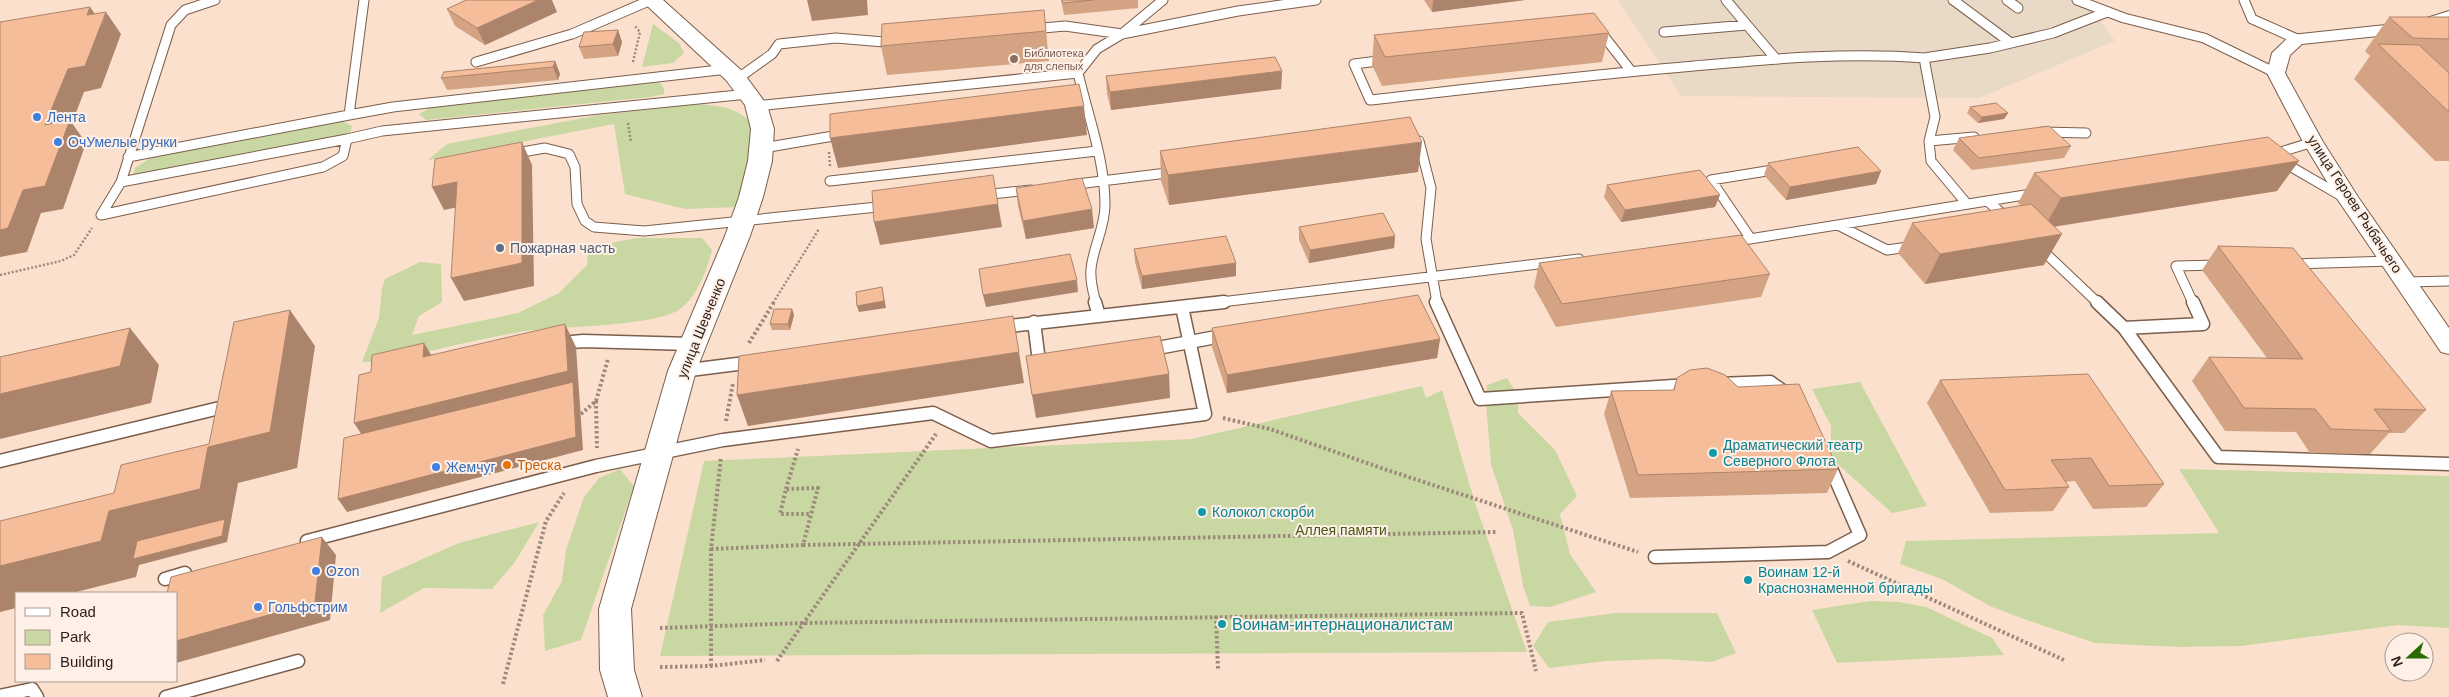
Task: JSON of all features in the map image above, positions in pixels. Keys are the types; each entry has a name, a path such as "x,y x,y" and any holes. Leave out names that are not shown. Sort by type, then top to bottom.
{"main road":[{"path":"651,0 742,87"},
{"name":"улица Шевченко","path":"625,697 617,670 615,610 682,370 691,344 745,221 763,148 763,126 742,87"}],"street":[{"path":"2276,73 2281,53 2297,39 2416,27 2449,16"},
{"name":"улица Героев Рыбачьего","path":"2276,73 2313,142 2349,200 2449,346"}],"lane":[{"path":"102,215 121,182 171,25 185,10 215,0"},
{"path":"349,115 364,0"},
{"path":"476,62 572,34 651,0"},
{"path":"1099,316 1093,291 1091,268 1104,226 1106,204 1097,151 1080,104 1078,73 1097,49 1122,34 1162,0"},
{"path":"1027,30 1066,26 1122,34 1238,11 1316,0"},
{"path":"1726,0 1776,59"},
{"path":"1952,0 2011,43"},
{"path":"2007,0 2018,8"},
{"path":"2078,0 2107,12 2204,38 2276,73"},
{"path":"2244,0 2252,19 2297,39"},
{"path":"1392,60 1354,64 1370,100 1631,71 1776,59 1874,54 1924,58 2011,43 2053,33 2107,12"},
{"path":"1664,32 1747,25"},
{"path":"1584,38 1603,35 1631,71"},
{"path":"121,182 382,131 742,87 779,44 836,38 901,43"},
{"path":"1924,58 1935,117 1929,141 1931,161 1967,204"},
{"path":"128,158 392,106 742,87 1078,73"},
{"path":"763,148 858,132"},
{"path":"2027,133 2086,134"},
{"path":"1929,141 1988,136"},
{"path":"102,215 323,167 343,156 347,139"},
{"path":"1399,144 1419,141 1431,188 1426,239 1433,276 1431,302 1480,399 1674,386 1770,382 1796,402"},
{"path":"2313,142 2266,156 2349,200"},
{"path":"499,156 546,148 569,154 575,166 577,204 585,221 594,227 644,231 897,205"},
{"path":"830,181 1097,151"},
{"path":"1751,239 1711,180 1789,167"},
{"path":"1063,186 1181,171"},
{"path":"975,196 1044,188"},
{"path":"1722,243 2046,191"},
{"path":"1987,201 2024,232 2124,328 2218,457 2449,464"},
{"path":"1838,225 1887,250 1925,244"},
{"path":"986,329 1586,258"},
{"path":"2284,264 2392,262"},
{"path":"2124,328 2203,324 2176,266 2225,265"},
{"path":"2406,282 2449,281"},
{"path":"297,544 596,466 723,440 934,413 991,441 1205,414 1182,307"},
{"path":"1034,322 1041,372 1050,370"},
{"path":"1133,353 1189,341 1236,334"},
{"path":"549,344 584,341 691,344"},
{"path":"682,370 765,360"},
{"path":"0,461 233,404 235,397"},
{"path":"1655,557 1828,552 1860,535 1822,449"},
{"path":"165,578 193,571"},
{"path":"166,697 298,660"},
{"path":"0,696 32,689 37,697"}],"path":[{"path":"829,136 830,181"},
{"path":"711,666 711,549 723,440 736,364 829,213"},
{"path":"0,275 61,261 74,255 102,215"},
{"path":"597,438 596,401 613,342"},
{"path":"581,414 596,401"},
{"path":"1205,414 1270,429 1393,472 1655,557"},
{"path":"777,660 861,544 946,419"},
{"path":"803,430 780,514 811,514"},
{"path":"786,489 818,488 803,545"},
{"path":"503,684 546,521"},
{"path":"711,549 803,545 1497,532"},
{"path":"1828,552 2066,661"},
{"path":"660,628 804,623 1522,613 1536,671"},
{"path":"1216,616 1218,670"},
{"path":"660,667 711,666 766,660"}],"shaded area":[{"path":"1618,0 2085,0 2115,41 1979,98 1681,96"}],"green space":[{"path":"653,24 679,43 684,53 673,63 642,67"},
{"path":"660,83 664,88 664,94 426,120 419,114 433,106"},
{"path":"698,104 728,108 741,114 754,125 755,142 738,207 685,209 625,194 614,124 428,160 447,144 599,115"},
{"path":"341,120 352,126 350,134 133,176 135,168 152,157"},
{"path":"636,238 702,238 712,250 696,290 680,309 667,315 629,323 526,331 381,362 362,362 379,318 382,288 385,279 420,262 441,264 442,302 419,316 412,335 518,313 559,293 587,265 588,254 601,245"},
{"path":"1507,378 1518,396 1518,413 1555,450 1577,496 1560,514 1570,554 1596,592 1550,607 1530,606 1523,586 1513,530 1491,464 1486,402 1487,385"},
{"path":"1860,382 1927,506 1892,513 1831,458 1831,426 1812,389"},
{"name":"Аллея памяти","path":"1422,386 1426,398 1442,390 1475,503 1527,652 660,656 704,461 1191,439"},
{"path":"620,469 634,486 581,640 545,651 543,615 562,581 566,550 584,497 599,478"},
{"path":"2179,469 2449,476 2449,628 2398,625 2241,646 2178,647 2095,643 1990,606 1942,579 1900,564 1906,541 2219,533"},
{"path":"539,522 515,562 492,589 424,588 380,613 382,577 459,543"},
{"path":"1870,601 1899,602 1926,607 1992,638 2004,655 1837,663 1812,610"},
{"path":"1615,613 1717,613 1736,653 1712,662 1663,659 1606,661 1549,668 1533,646 1548,622"}],"building":[{"path":"466,0 538,0 477,28 447,9"},
{"path":"1062,0 1093,0 1063,3"},
{"name":"Лента","path":"90,7 87,15 106,12 85,66 68,69 45,125 70,120 45,186 23,190 8,228 0,230 0,22"},
{"path":"1044,10 1046,31 881,46 882,24"},
{"path":"1594,13 1609,33 1385,57 1374,35"},
{"path":"2389,17 2449,17 2449,39 2413,38"},
{"path":"618,30 613,44 579,47 584,32"},
{"path":"2378,44 2419,45 2449,73 2449,112"},
{"path":"1275,57 1282,71 1110,92 1106,76"},
{"path":"555,61 553,67 441,78 444,72"},
{"path":"1079,84 1084,106 830,138 830,114"},
{"path":"1996,103 2008,113 1982,117 1970,107"},
{"path":"1410,117 1422,142 1168,175 1160,151"},
{"path":"2049,126 2071,146 1979,158 1959,138"},
{"path":"2268,137 2299,161 2061,198 2034,173"},
{"name":"Пожарная часть","path":"522,142 522,263 451,278 457,182 432,187 435,159"},
{"path":"1858,147 1881,171 1790,187 1768,163"},
{"path":"1700,170 1720,195 1625,210 1607,185"},
{"path":"993,175 998,204 874,222 872,191"},
{"path":"1082,178 1092,209 1023,221 1016,188"},
{"path":"2031,204 2062,234 1940,254 1912,223"},
{"path":"1383,213 1395,236 1310,250 1299,227"},
{"path":"1741,235 1770,274 1562,304 1539,263"},
{"path":"1226,236 1236,263 1142,276 1134,249"},
{"path":"2218,246 2293,248 2426,410 2374,409 2391,431 2331,429 2315,409 2244,408 2209,357 2303,359"},
{"path":"1070,254 1077,280 983,295 979,269"},
{"path":"882,287 884,301 857,306 856,292"},
{"path":"1418,295 1440,339 1227,375 1212,328"},
{"path":"774,309 792,309 788,324 770,324"},
{"path":"290,310 270,432 208,447 200,489 109,511 101,541 0,566 0,521 114,493 121,465 209,444 234,322"},
{"path":"1013,316 1019,352 737,395 739,356"},
{"path":"565,324 568,371 354,423 359,375 371,372 372,355 424,343 423,357"},
{"path":"130,328 120,366 0,394 0,357"},
{"path":"1160,336 1169,374 1032,395 1026,356"},
{"name":"Драматический театр Северного Флота","path":"1707,368 1725,375 1738,387 1799,384 1838,469 1638,475 1611,391 1674,390 1677,378 1690,370"},
{"path":"2088,374 2164,484 2109,486 2091,458 2051,460 2069,487 2005,490 1940,380"},
{"name":"Жемчуг","path":"573,382 576,437 338,499 344,438"},
{"path":"225,519 222,536 133,559 137,541"},
{"path":"322,537 315,602 178,640 178,592 167,592 171,577"}],"place":[{"name":"Библиотека для слепых","path":"1014,59"},
{"name":"Лента","path":"37,117"},
{"name":"ОчУмелые ручки","path":"58,142"},
{"name":"Пожарная часть","path":"500,248"},
{"name":"Драматический театр Северного Флота","path":"1713,453"},
{"name":"Треска","path":"507,465"},
{"name":"Жемчуг","path":"436,467"},
{"name":"Колокол скорби","path":"1202,512"},
{"name":"Ozon","path":"316,571"},
{"name":"Воинам 12-й Краснознаменной бригады","path":"1748,580"},
{"name":"Гольфстрим","path":"258,607"},
{"name":"Воинам-интернационалистам","path":"1222,624"}]}
